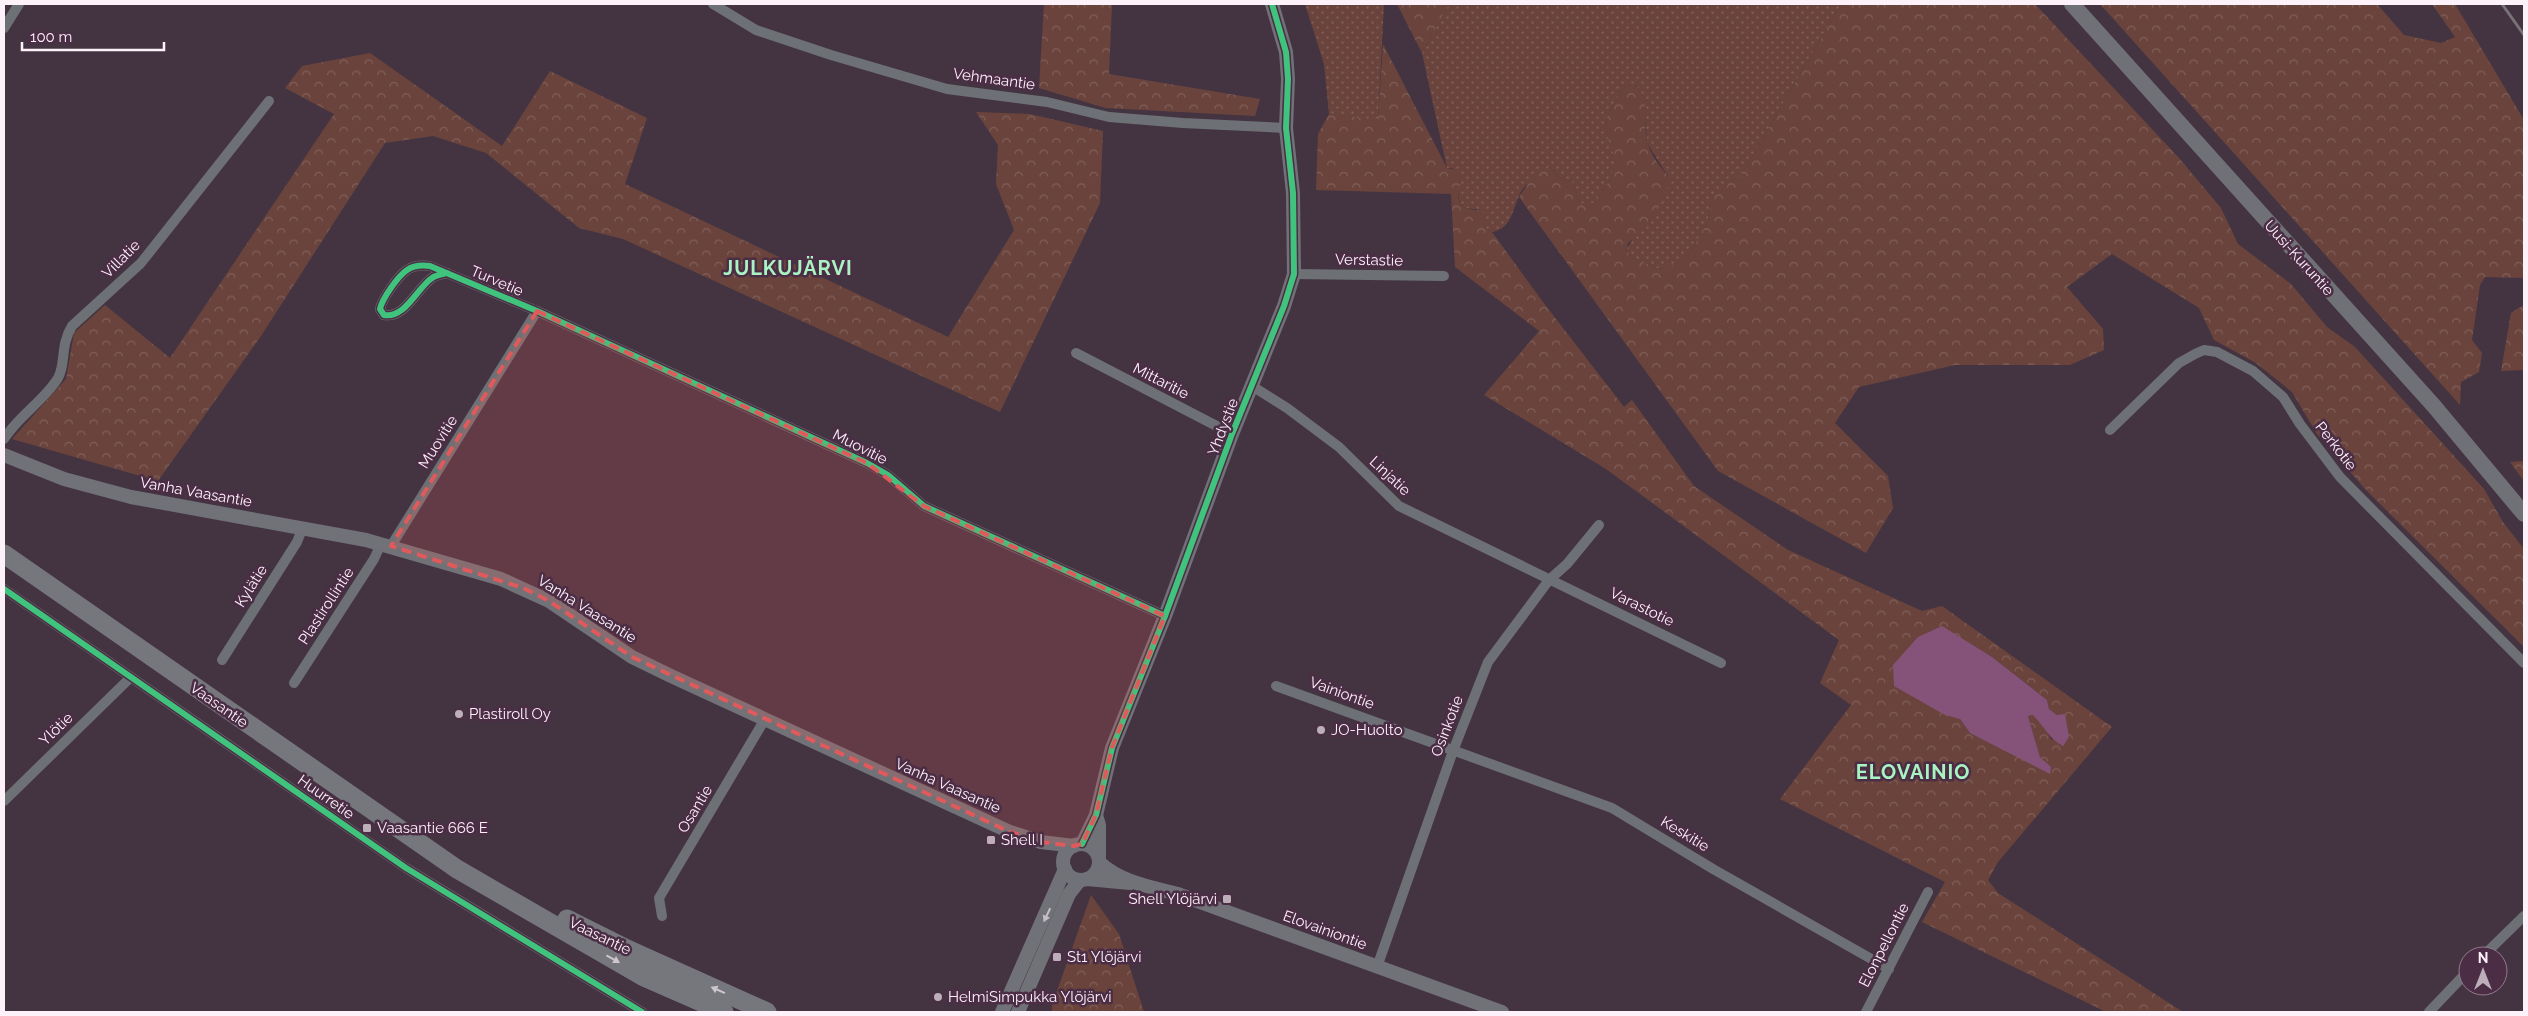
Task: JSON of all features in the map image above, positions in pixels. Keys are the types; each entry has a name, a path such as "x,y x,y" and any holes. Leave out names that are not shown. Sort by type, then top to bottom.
{"highway":[{"name":"Vaasantie","path":"4,554 310,769 491,890 636,972 724,1012"},
{"name":"Vaasantie","path":"437,853 629,950 767,1012"}],"main road":[{"name":"Yhdystie","path":"1078,845 1096,815 1112,748 1165,616 1232,434 1294,274 1293,193 1286,128 1288,79 1286,52 1272,4"},
{"name":"Uusi-Kuruntie","path":"2072,4 2434,406 2524,514"},
{"name":"Vanha Vaasantie","path":"4,455 64,479 131,497 303,527 386,545 476,571 523,588 549,600 632,657 765,719 1010,832 1041,842 1078,845"},
{"name":"Yhdystie","path":"1096,815 1099,825 1099,860"},
{"name":"Vanha Vaasantie","path":"1041,842 1064,865"},
{"path":"1002,1012 1064,865 1066,853 1078,845 1091,847 1099,860 1097,872 1083,879 1069,894 1018,1012"},
{"name":"Elovainiontie","path":"1099,860 1106,868 1136,883"},
{"path":"1064,865 1071,877 1083,879"},
{"name":"Elovainiontie","path":"1083,879 1136,883 1178,894 1502,1012"}],"street":[{"path":"4,28 19,4"},
{"name":"Vehmaantie","path":"713,4 756,30 831,55 947,89 1047,102 1109,117 1286,128"},
{"name":"Villatie","path":"4,439 59,376 64,342 72,326 141,263 269,101"},
{"name":"Turvetie","path":"447,273 434,276 424,284 399,313 391,316 384,315 380,309 382,301 406,270 418,265 430,266 447,273 537,311"},
{"name":"Verstastie","path":"1294,274 1444,276"},
{"name":"Muovitie","path":"386,545 513,353 537,311 867,463 888,476 924,506 1165,616"},
{"name":"Perkotie","path":"2110,430 2179,363 2204,350 2217,352 2252,371 2283,397 2300,424 2340,477 2524,663"},
{"name":"Mittaritie","path":"1076,353 1232,434"},
{"name":"Linjatie","path":"1252,386 1287,408 1339,447 1399,506 1549,580"},
{"name":"Osinkotie","path":"1377,967 1453,751 1488,662 1549,580 1567,564 1599,525"},
{"name":"Kylätie","path":"222,660 297,542 303,527"},
{"name":"Plastirollintie","path":"294,683 374,559 386,545"},
{"name":"Varastotie","path":"1549,580 1721,662"},
{"name":"Huurretie","path":"4,589 406,868 642,1012"},
{"name":"Ylötie","path":"4,801 130,678"},
{"name":"Vainiontie","path":"1276,686 1453,751"},
{"name":"Osantie","path":"662,916 660,898 765,719"},
{"name":"Keskitie","path":"1453,751 1612,808 1713,869 1889,969"},
{"name":"Elonpellontie","path":"1866,1012 1928,892"},
{"path":"2493,946 2524,916"},
{"path":"2429,1012 2458,982"}],"highlighted area":[{"path":"537,311 867,463 924,506 1165,616 1112,748 1096,815 1082,844 1074,846 1041,842 1010,832 632,657 549,601 523,588 391,546"}],"green space":[{"path":"1044,4 1112,4 1109,74 1260,99 1255,116 1106,108 1039,88"},
{"path":"1305,4 1384,4 1378,121 1329,114 1324,64"},
{"path":"1397,4 1449,4 1422,53"},
{"path":"1449,4 1841,4 1741,175 1725,184 1710,205 1708,222 1687,257 1674,266 1659,269 1632,258 1626,250 1669,178 1647,143 1644,98 1636,85 1626,85 1607,118 1606,130 1615,157 1615,164 1603,191 1594,203 1581,203 1572,182 1558,176 1550,167 1531,180 1522,190 1512,216 1505,226 1499,230 1492,232 1485,227 1477,209 1464,207 1459,199 1460,176 1452,168 1447,168 1422,53"},
{"path":"1841,4 2035,4 2179,158 2221,208 2238,244 2291,284 2327,327 2355,347 2484,489 2503,522 2524,549 2524,647 2366,490 2317,434 2292,392 2256,363 2214,340 2199,308 2112,254 2067,287 2103,329 2104,350 2070,365 1955,365 1859,387 1835,423 1888,476 1893,508 1866,553 1718,471 1519,197 1535,173 1550,167 1558,176 1572,182 1581,203 1594,203 1603,191 1613,171 1614,157 1606,130 1607,118 1626,85 1632,83 1638,88 1645,102 1648,146 1656,161 1669,178 1670,184 1648,226 1628,243 1626,250 1632,258 1659,269 1674,265 1687,257 1708,222 1711,198 1725,184 1741,175"},
{"path":"2100,4 2377,4 2404,35 2441,43 2455,37 2432,4 2455,4 2524,120 2524,278 2485,277 2480,285 2472,340 2482,353 2479,372 2461,382 2460,405"},
{"path":"1383,44 1447,168 1455,170 1461,178 1458,194 1461,204 1468,209 1483,211 1485,227 1492,232 1624,407 1632,400 1694,486 1788,550 1922,611 1942,606 2112,727 1998,862 1988,880 1998,893 2183,1012 2106,1012 1922,922 1945,882 1780,799 1851,705 1820,683 1839,640 1606,469 1484,395 1539,331 1455,267 1451,194 1316,190 1318,134 1329,114 1378,120","holes":["1942,627 1992,657 2047,700 2049,709 2057,715 2052,741 2044,726 2033,714 2028,716 2040,757 2050,767 1970,733 1960,719"]},
{"path":"370,53 502,146 550,71 647,118 625,184 948,337 1014,230 996,184 998,145 976,112 1030,114 1103,131 1100,203 1000,412 623,239 579,228 486,153 433,136 385,143 261,336 158,481 12,439 66,379 74,333 105,305 170,358 334,114 285,88 302,66"},
{"path":"2524,306 2524,370 2501,371 2511,313"},
{"path":"2524,461 2524,481 2510,462"},
{"path":"1091,895 1119,934 1144,1012 1052,1012 1052,1005"}],"shaded area":[{"path":"1942,626 1992,657 2047,700 2049,709 2057,715 2065,714 2069,737 2063,746 2050,736 2033,715 2028,716 2040,757 2051,767 2050,774 1970,733 1960,719 1945,715 1894,686 1893,665 1918,637"}],"railway":[{"path":"2502,4 2524,35"}],"cycle path":[{"path":"1082,844 1096,815 1112,748 1165,616 1232,434 1284,306 1294,274 1293,193 1286,128 1288,79 1286,52 1272,4"},
{"path":"447,273 445,273 437,275 432,278 398,312 384,315 380,309 387,294 403,273 415,266 430,266 537,311 867,463 888,475 924,506 1165,616"},
{"path":"4,589 406,868 642,1012"}],"place":[{"name":"Plastiroll Oy","path":"459,714"},
{"name":"JO-Huolto","path":"1321,730"},
{"name":"Vaasantie 666 E","path":"367,828"},
{"name":"Shell I","path":"991,840"},
{"name":"Shell Ylöjärvi","path":"1227,899"},
{"name":"St1 Ylöjärvi","path":"1057,957"},
{"name":"HelmiSimpukka Ylöjärvi","path":"938,997"}],"district":[{"name":"JULKUJÄRVI","path":"788,268"},
{"name":"ELOVAINIO","path":"1913,772"}]}
